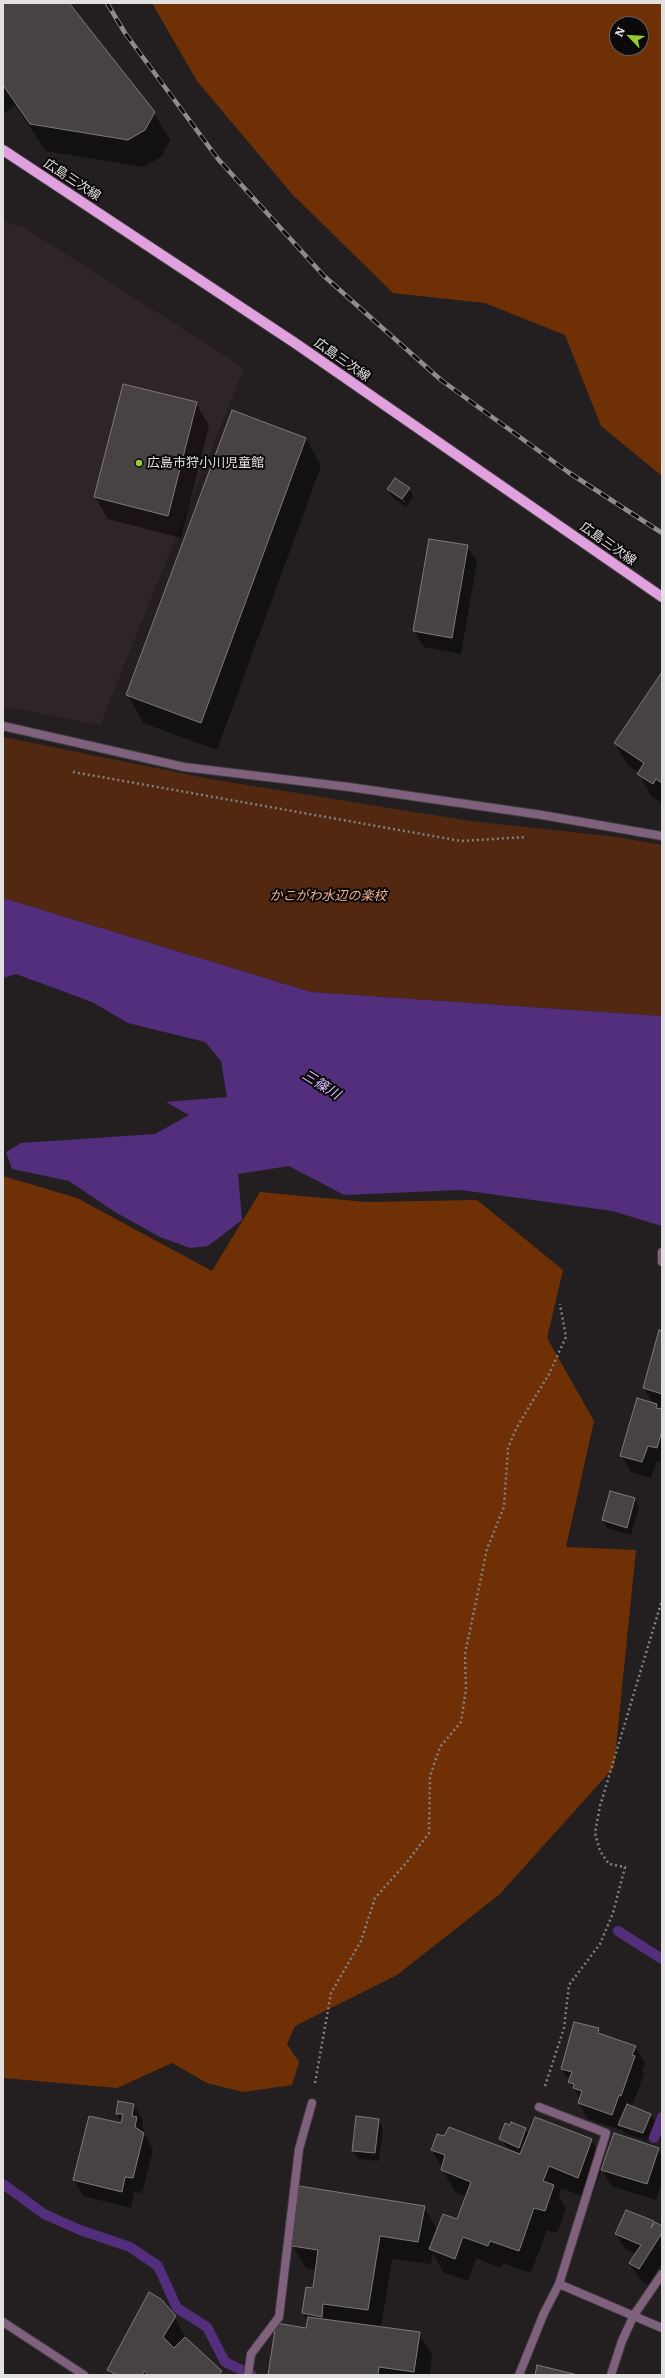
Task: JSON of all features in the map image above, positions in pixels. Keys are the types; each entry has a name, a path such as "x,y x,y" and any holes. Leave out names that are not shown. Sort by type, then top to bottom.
{"main road":[{"name":"広島三次線","path":"3,150 295,343 662,597"}],"street":[{"path":"3,726 184,767 388,793 542,815 662,836"},
{"path":"662,1252 662,1262"},
{"path":"248,2375 251,2354 279,2318 299,2149 312,2103"},
{"path":"519,2375 544,2313 559,2284 606,2133 539,2107"},
{"path":"611,2375 622,2341 634,2315 662,2274"},
{"path":"559,2284 662,2328"},
{"path":"3,2322 84,2375"}],"path":[{"path":"73,772 461,840 530,836"},
{"path":"312,2103 331,1993 361,1941 375,1898 407,1862 428,1833 430,1776 440,1747 461,1722 466,1689 465,1654 487,1549 504,1507 508,1448 517,1427 549,1374 566,1337 560,1304"},
{"path":"539,2107 564,2028 569,1985 600,1944 613,1913 625,1867 609,1864 600,1851 595,1833 600,1806 662,1600"}],"shaded area":[{"path":"152,3 662,3 662,476 601,426 565,335 485,303 393,293 292,194 197,81"},
{"path":"3,221 25,228 244,368 100,725 3,706"},
{"path":"3,1176 77,1198 212,1271 260,1192 366,1202 477,1200 563,1270 547,1338 594,1421 566,1547 636,1550 614,1767 500,1894 397,1975 295,2026 287,2044 299,2062 292,2085 243,2092 207,2083 172,2063 117,2088 3,2078"}],"green space":[{"name":"かこがわ水辺の楽校","path":"3,737 210,779 470,821 617,837 662,845 662,1016 311,992 3,898"}],"water":[{"name":"三篠川","path":"3,898 311,992 662,1016 662,1226 612,1211 461,1190 344,1195 289,1166 238,1174 242,1220 208,1246 190,1248 160,1237 115,1212 69,1181 12,1169 6,1152 21,1143 155,1134 189,1115 166,1102 227,1097 221,1061 205,1042 128,1023 92,1002 16,974 3,978"}],"building":[{"path":"3,3 69,3 155,112 145,130 128,140 30,124 3,85"},
{"path":"123,384 197,402 168,516 94,497"},
{"path":"232,410 306,438 201,723 126,695"},
{"path":"395,478 410,488 402,499 387,489"},
{"path":"429,539 468,545 452,638 413,631"},
{"path":"662,672 662,783 656,779 653,784 637,774 644,763 614,743"},
{"path":"659,1330 662,1331 662,1394 643,1388"},
{"path":"637,1398 657,1404 656,1408 662,1409 662,1431 657,1448 648,1446 642,1462 620,1456"},
{"path":"610,1491 635,1498 627,1528 602,1520"},
{"path":"574,2022 599,2028 598,2033 636,2046 632,2055 635,2056 621,2096 619,2095 612,2115 578,2103 582,2091 573,2088 574,2084 568,2082 572,2072 561,2069"},
{"path":"118,2101 134,2104 132,2116 137,2117 135,2127 144,2133 133,2178 125,2177 122,2192 73,2180 89,2116 121,2123 123,2114 116,2114"},
{"path":"627,2104 651,2114 643,2133 618,2125"},
{"path":"356,2116 379,2119 375,2153 352,2151"},
{"path":"535,2117 592,2139 578,2178 549,2166 543,2181 554,2185 545,2211 534,2208 519,2251 490,2241 488,2246 463,2237 455,2259 429,2249 443,2214 457,2219 471,2182 441,2170 445,2155 431,2150 437,2134 444,2136 449,2127 520,2154"},
{"path":"511,2122 526,2128 519,2148 499,2139 505,2123 510,2125"},
{"path":"614,2133 659,2148 647,2184 601,2170"},
{"path":"299,2186 425,2206 418,2242 380,2236 368,2310 323,2304 322,2317 302,2313 306,2287 313,2288 318,2250 292,2246"},
{"path":"626,2210 654,2221 651,2228 655,2222 662,2226 662,2233 639,2269 629,2263 641,2245 615,2234"},
{"path":"149,2292 161,2299 176,2316 163,2337 174,2348 185,2337 222,2371 219,2375 149,2375 144,2371 142,2375 117,2375 107,2370"},
{"path":"308,2317 420,2332 414,2372 379,2367 378,2375 268,2375 276,2323 306,2328"},
{"path":"537,2365 578,2375 535,2375"}],"waterway":[{"path":"618,1931 662,1959"},
{"path":"654,2138 662,2117"},
{"path":"3,2184 44,2214 80,2230 130,2247 158,2266 177,2308 207,2327 225,2362 252,2375"}],"railway":[{"path":"107,3 125,33 218,159 324,276 441,380 568,472 662,533"}],"place":[{"name":"広島市狩小川児童館","path":"139,463"}]}
